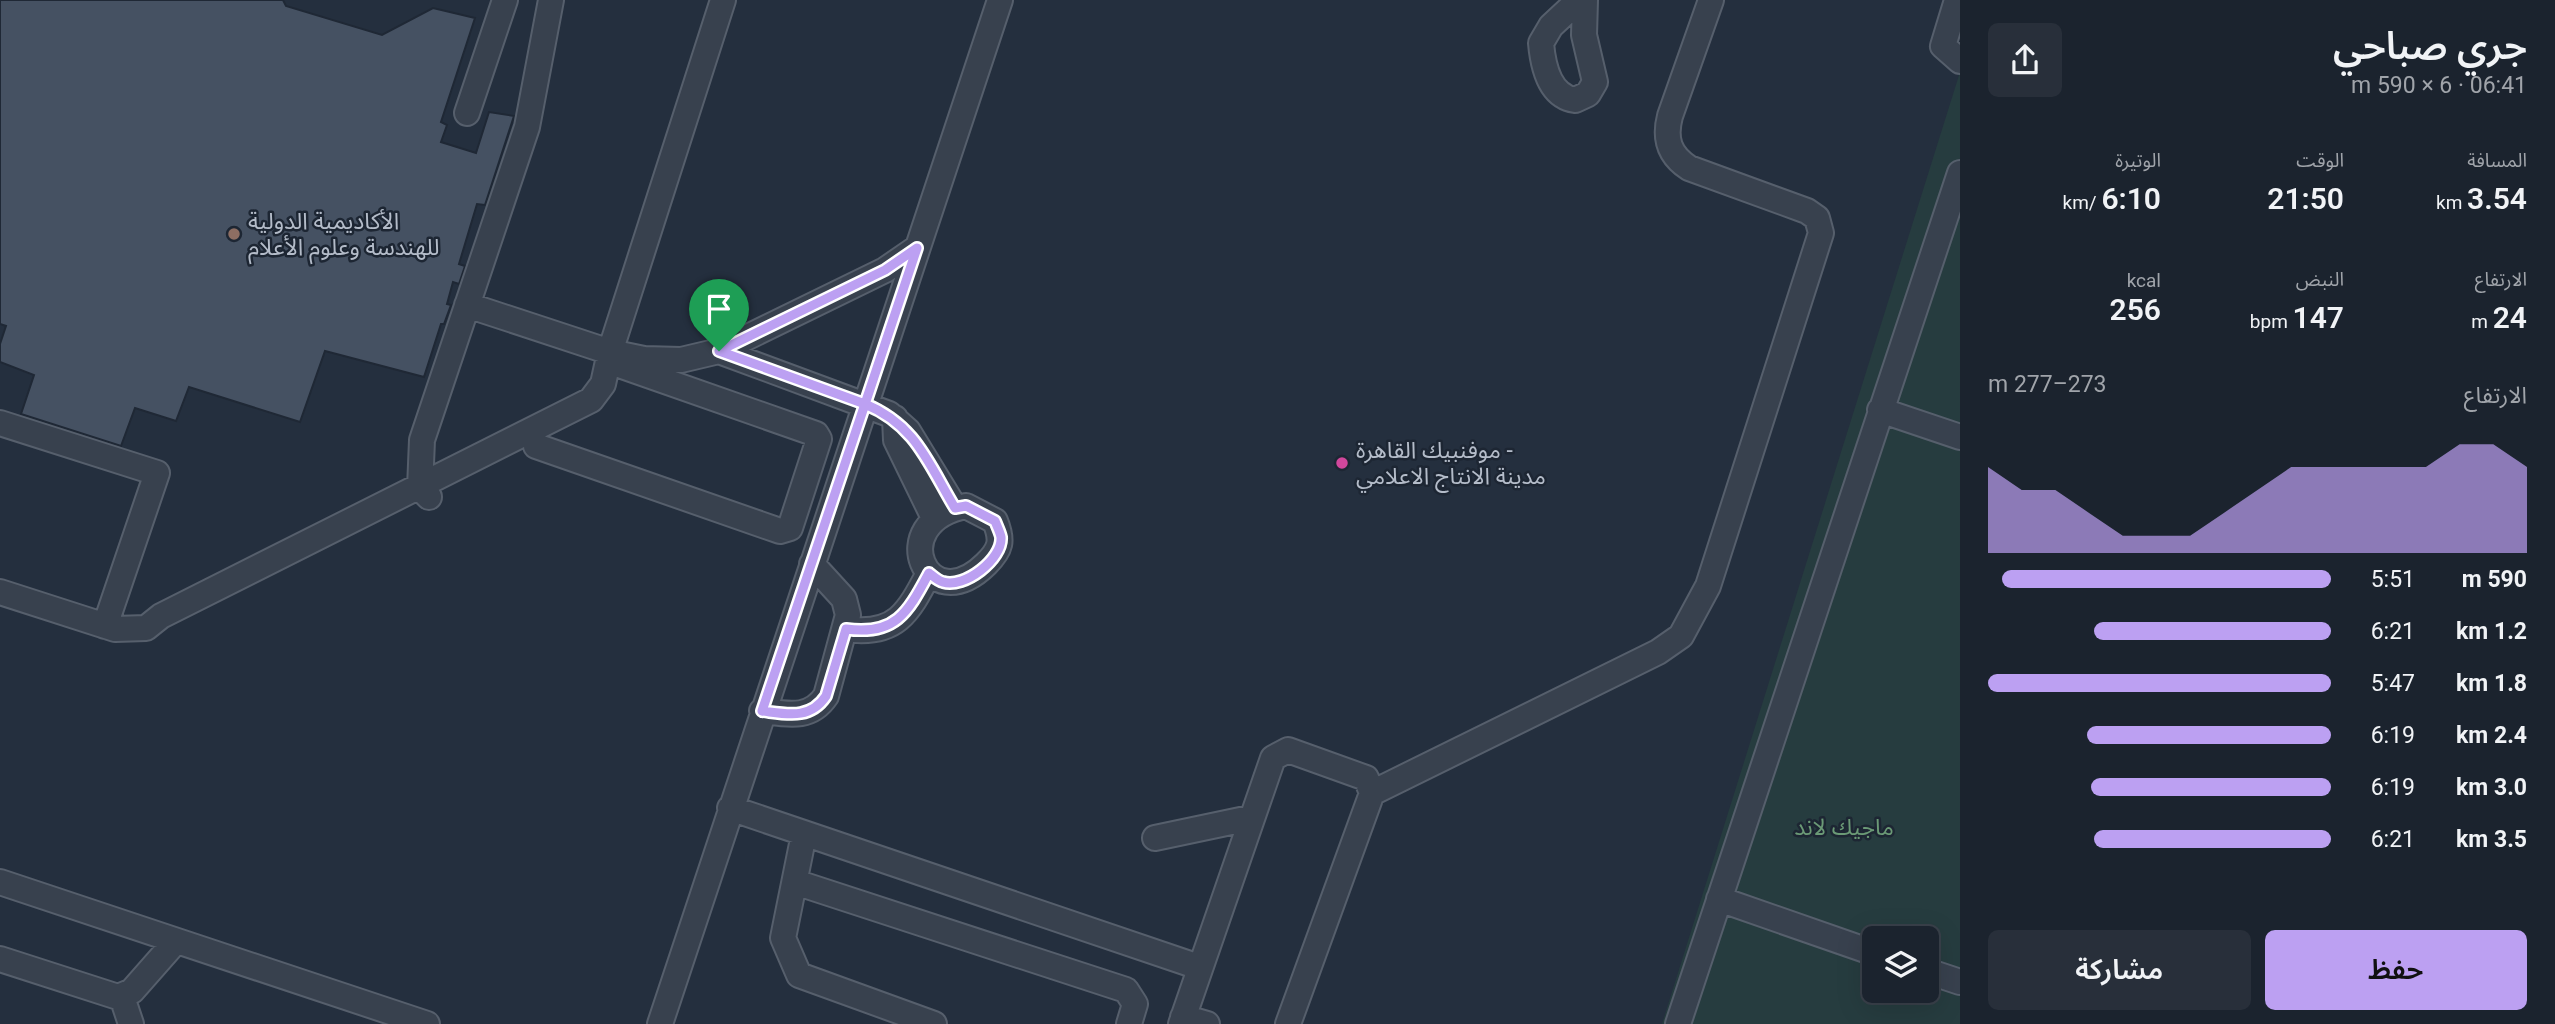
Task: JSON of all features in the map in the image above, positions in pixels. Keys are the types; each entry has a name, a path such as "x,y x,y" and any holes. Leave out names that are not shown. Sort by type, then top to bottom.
{"street":[{"path":"467,113 505,0"},
{"path":"426,494 419,456 424,432 530,116 551,0"},
{"path":"426,494 536,446 597,415 611,398 619,358 723,0"},
{"path":"0,592 105,626 125,630 146,628 162,616 344,535 426,494 583,406 603,384 619,358 740,0"},
{"path":"660,1024 1000,0"},
{"path":"1579,0 1551,26 1541,43 1553,87 1559,95 1575,100 1588,94 1595,82 1584,36 1585,0"},
{"path":"1372,793 1658,652 1681,636 1708,586 1821,233 1817,218 1807,211 1689,168 1676,160 1668,146 1671,116 1711,0"},
{"path":"1956,0 1943,46 1960,61"},
{"path":"1678,1024 1960,173"},
{"path":"619,358 681,360 719,351 885,270 917,248"},
{"path":"467,305 619,358 816,434 819,439 790,528 780,531 536,446"},
{"path":"719,351 865,404 895,418 908,431 944,513"},
{"path":"1880,410 1960,437"},
{"path":"0,423 157,473 105,626"},
{"path":"966,506 995,521 1001,537 999,551 975,574 961,582 943,583 929,573 919,548 923,531 944,513 966,506"},
{"path":"762,711 800,715 820,705 826,696 848,615 844,599 812,564"},
{"path":"846,629 879,629 893,623 909,611 929,573"},
{"path":"1190,1022 1199,967 1250,818 1273,758 1289,750 1366,778 1372,793 1287,1024"},
{"path":"730,808 1199,967"},
{"path":"1156,838 1250,818"},
{"path":"804,834 783,938 799,975 934,1024"},
{"path":"795,882 1126,989 1135,1004 1129,1024"},
{"path":"0,883 427,1024"},
{"path":"1718,899 1862,949"},
{"path":"2,967 113,997 122,997 132,991 176,941"},
{"path":"1939,975 1960,982"},
{"path":"122,997 131,1024"}],"green space":[{"name":"ماجيك لاند","path":"1960,72 1960,1024 1662,1024"}],"building":[{"name":"الأكاديمية الدولية للهندسة وعلوم الأعلام","path":"0,0 283,0 286,6 382,35 433,8 475,18 441,122 447,125 441,142 476,153 489,112 514,116 485,205 477,204 459,264 465,266 459,284 453,282 447,304 451,305 444,324 441,324 424,377 325,351 300,422 189,387 176,421 135,408 121,446 21,414 34,375 0,362 0,344 6,326 0,324"}],"place":[{"name":"الأكاديمية الدولية للهندسة وعلوم الأعلام","path":"234,234"},
{"name":"موفنبيك القاهرة - مدينة الانتاج الاعلامي","path":"1342,463"}],"route":[{"path":"719,351 865,404 762,711 800,715 820,705 826,696 846,629 864,631 893,623 909,611 929,573 943,583 961,582 975,574 999,551 1001,537 995,521 966,506 955,508 908,431 889,414 865,404 917,248 885,270 719,351"}]}
